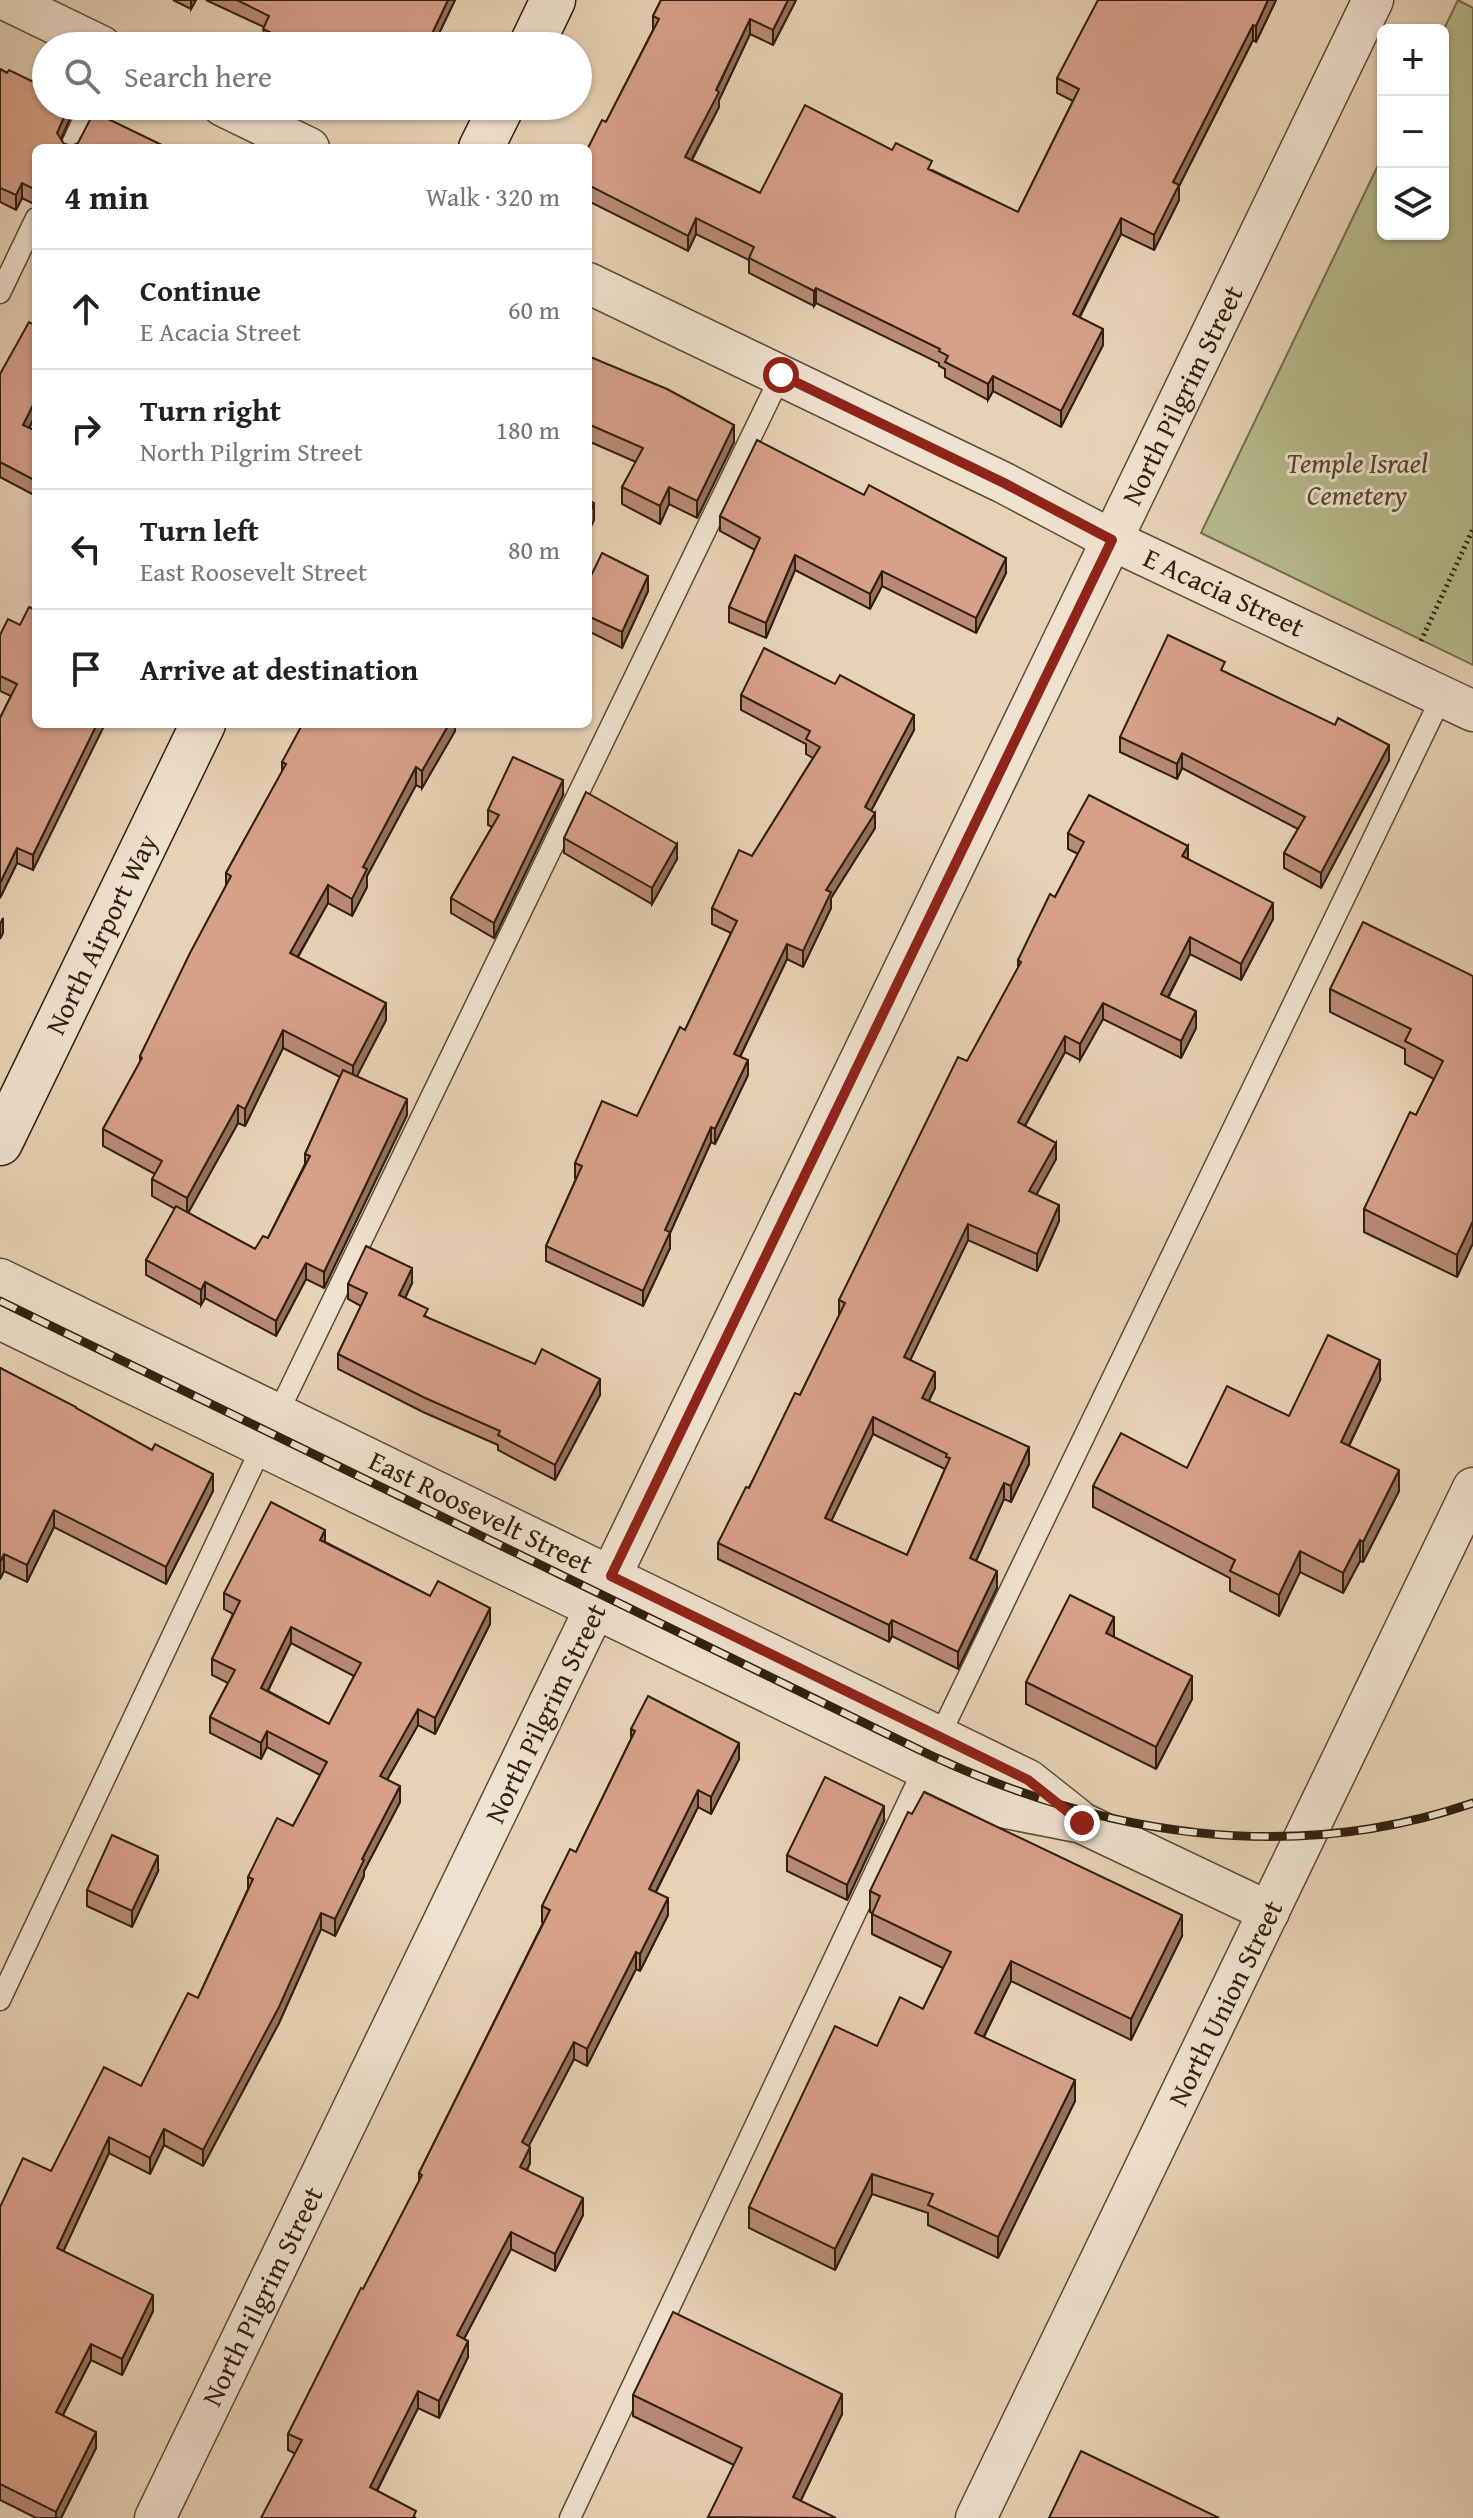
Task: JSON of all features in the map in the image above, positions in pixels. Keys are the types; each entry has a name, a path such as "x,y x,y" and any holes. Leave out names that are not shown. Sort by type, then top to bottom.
{"main road":[{"path":"538,32 553,0"},
{"path":"483,144 495,120"},
{"name":"North Airport Way","path":"0,1143 201,728"}],"street":[{"path":"6,0 72,32"},
{"name":"North Pilgrim Street","path":"155,2518 1373,0"},
{"path":"252,120 301,144"},
{"name":"E Acacia Street","path":"592,285 1004,483 1112,540 1458,703"},
{"name":"East Roosevelt Street","path":"0,1279 270,1429 932,1752 1006,1808 1082,1823 1269,1912"},
{"name":"East Roosevelt Street","path":"0,1319 270,1429"},
{"name":"North Union Street","path":"976,2518 1473,1488"}],"lane":[{"path":"72,144 83,120"},
{"path":"0,293 32,226"},
{"path":"0,2000 270,1429 781,375"},
{"path":"570,2518 932,1752 1458,703"}],"path":[{"path":"1417,649 1473,529"}],"green space":[{"name":"Temple Israel Cemetery","path":"1458,0 1473,8 1473,665 1201,533 1377,167 1377,240 1449,240 1449,24 1446,24"}],"building":[{"path":"237,0 448,0 433,32 269,32 263,29 269,16"},
{"path":"661,0 788,0 773,30 750,19 716,90 719,92 685,157 760,193 805,105 892,150 896,143 932,161 928,169 1018,212 1079,89 1057,78 1098,0 1268,0 1173,182 1179,185 1154,235 1121,218 1073,314 1103,329 1061,411 993,376 988,384 945,362 948,356 940,349 749,258 754,247 696,218 688,236 592,187 590,144 602,120 606,122 659,19 653,16"},
{"path":"0,69 32,81 32,120 63,120 57,133 64,144 32,144 32,188 22,183 16,195 0,188"},
{"path":"90,120 110,120 160,144 76,144"},
{"path":"29,322 32,324 32,407 23,425 32,429 32,479 0,462 0,374"},
{"path":"592,358 667,389 734,425 697,501 669,487 660,506 622,487 643,448 592,426"},
{"path":"757,440 864,495 869,485 1006,558 976,618 882,571 870,594 795,555 766,623 729,607 760,538 720,516"},
{"path":"602,553 648,576 622,632 592,618 592,574"},
{"path":"29,607 32,608 32,728 95,728 33,855 17,848 0,883 0,718 17,684 0,676 0,635 8,619 20,625"},
{"path":"1168,635 1225,662 1221,670 1335,725 1338,718 1389,745 1321,873 1284,853 1305,817 1182,753 1177,764 1120,737"},
{"path":"764,648 835,684 840,675 914,715 865,807 875,813 826,890 831,892 803,951 787,944 734,1054 748,1060 715,1129 711,1127 665,1230 670,1232 643,1291 546,1246 582,1166 575,1163 602,1101 637,1116 680,1027 685,1030 737,921 712,908 739,850 752,856 820,747 806,739 810,731 741,695"},
{"path":"300,728 447,728 422,771 416,767 363,867 367,869 352,899 328,885 290,953 386,1003 353,1066 283,1030 245,1109 238,1105 187,1198 152,1179 162,1161 103,1129 142,1058 140,1056 190,953 231,876 226,873 286,764 282,762"},
{"path":"513,757 563,780 494,923 451,898 499,815 488,810"},
{"path":"586,792 677,844 652,888 564,838"},
{"path":"1089,795 1188,846 1182,856 1273,903 1241,964 1190,937 1161,994 1196,1011 1181,1041 1103,1003 1080,1044 1065,1036 1018,1122 1056,1143 1029,1191 1059,1205 1037,1254 968,1224 904,1357 935,1372 922,1398 1029,1447 1011,1486 1004,1483 970,1558 997,1571 958,1652 892,1620 889,1625 718,1543 746,1487 749,1488 795,1393 800,1395 845,1303 839,1300 958,1057 967,1061 1021,962 1018,960 1050,894 1055,897 1084,842 1068,833","holes":["873,1417 947,1454 946,1457 950,1458 907,1555 825,1518"]},
{"path":"1363,922 1473,976 1473,1221 1457,1255 1364,1209 1410,1112 1416,1115 1443,1061 1405,1041 1411,1029 1330,989"},
{"path":"343,1070 407,1099 324,1272 306,1263 276,1321 205,1282 201,1290 146,1260 176,1206 255,1249 263,1236 268,1238 310,1156 305,1154"},
{"path":"366,1246 412,1268 399,1295 428,1309 424,1316 535,1364 542,1349 600,1379 555,1465 498,1435 500,1431 338,1354 367,1293 348,1284"},
{"path":"1328,1335 1380,1360 1341,1442 1399,1470 1363,1542 1360,1540 1343,1573 1300,1551 1279,1595 1230,1571 1235,1560 1093,1486 1121,1433 1187,1468 1227,1386 1289,1416"},
{"path":"0,1368 152,1450 155,1444 213,1474 166,1567 54,1510 27,1565 4,1554 0,1562"},
{"path":"271,1502 325,1530 320,1540 430,1596 438,1581 490,1608 435,1718 418,1709 380,1776 400,1786 335,1919 321,1913 279,2007 203,2150 164,2129 150,2158 109,2137 57,2248 153,2295 122,2359 91,2344 56,2412 96,2432 56,2512 0,2484 0,2207 23,2158 51,2171 104,2067 141,2086 188,1993 198,1998 253,1879 248,1877 277,1818 293,1826 327,1762 267,1731 261,1743 210,1717 235,1670 212,1659 240,1601 224,1593","holes":["291,1627 361,1663 329,1724 261,1688"]},
{"path":"1070,1595 1114,1617 1106,1633 1192,1676 1156,1747 1026,1682"},
{"path":"648,1696 739,1743 711,1797 698,1790 649,1889 668,1898 640,1954 636,1952 587,2049 574,2042 522,2142 530,2147 520,2167 583,2198 555,2254 511,2232 457,2335 468,2341 439,2401 418,2391 370,2487 416,2511 413,2518 261,2518 302,2440 288,2434 422,2175 419,2173 550,1910 542,1906 570,1849 576,1852 635,1731 631,1729"},
{"path":"825,1777 884,1806 847,1885 787,1855"},
{"path":"924,1792 1182,1915 1131,2019 1011,1961 975,2033 1075,2080 998,2237 928,2205 933,2194 872,2174 835,2249 749,2207 835,2026 877,2046 900,1997 923,2009 951,1952 872,1914 880,1896 870,1891 908,1812 912,1814"},
{"path":"112,1835 158,1856 132,1911 87,1890"},
{"path":"673,2312 842,2394 793,2497 836,2518 708,2517 742,2448 633,2395"},
{"path":"1081,2451 1219,2518 1049,2518"}],"railway":[{"path":"0,1301 930,1755 995,1783 1062,1805 1129,1822 1197,1833 1266,1837 1335,1833 1404,1822 1473,1803"}],"route":[{"path":"781,375 1004,483 1112,540 611,1576 1028,1780 1082,1823"}]}
